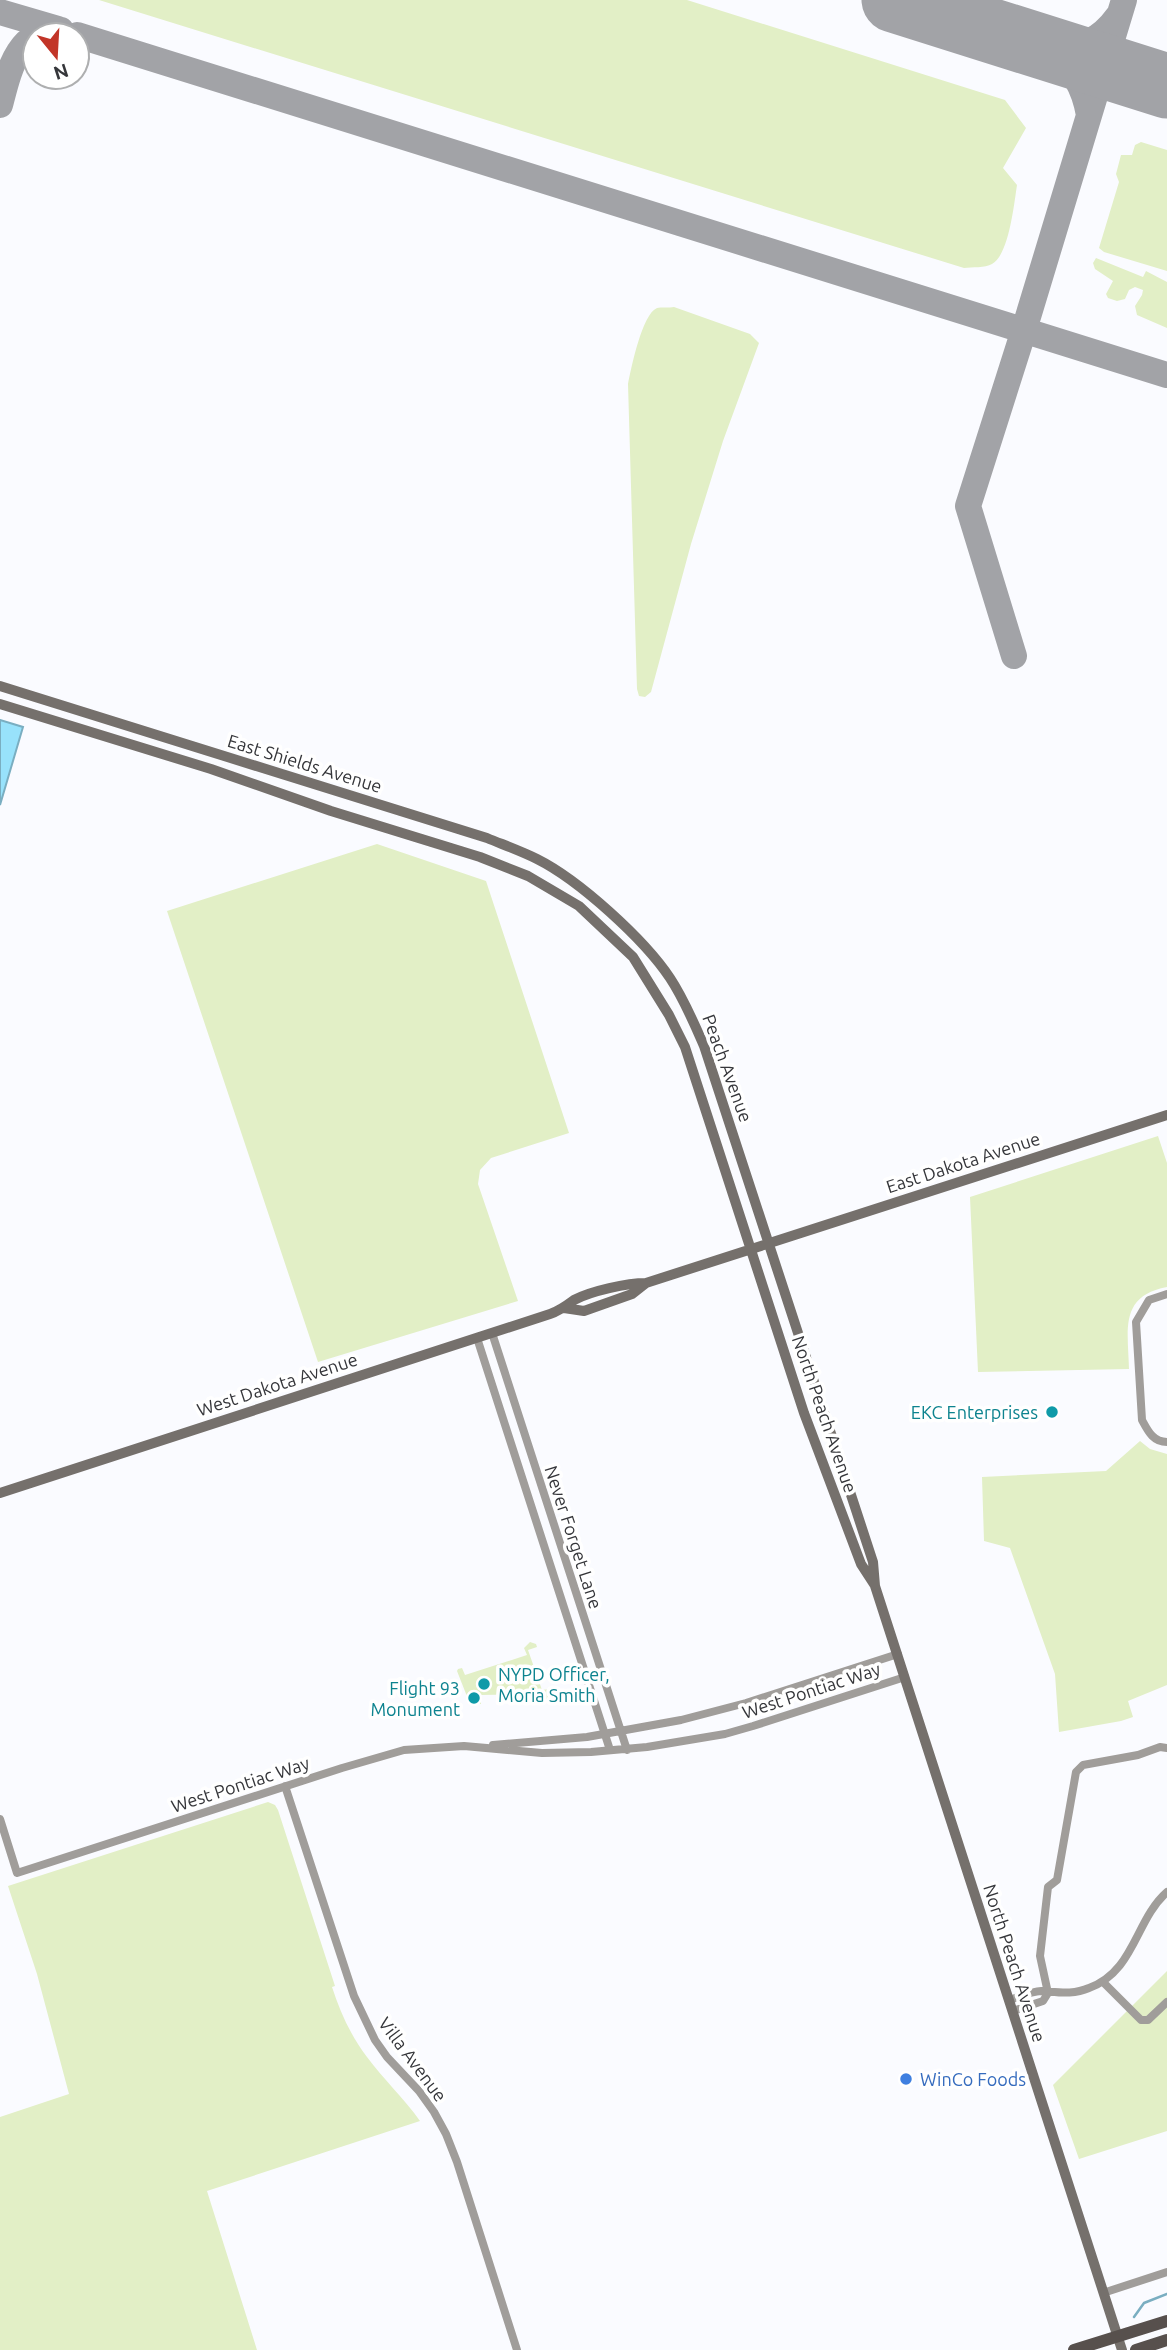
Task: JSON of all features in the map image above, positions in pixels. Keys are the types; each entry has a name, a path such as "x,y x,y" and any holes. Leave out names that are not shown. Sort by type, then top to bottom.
{"main road":[{"name":"East Shields Avenue","path":"0,686 487,838 539,860 589,894"},
{"name":"East Shields Avenue","path":"0,704 211,769 331,811 480,857 528,876 579,906 633,957 669,1015 684,1047 751,1250"},
{"path":"442,845 447,826"},
{"name":"Peach Avenue","path":"589,894 644,946 670,978 690,1013 712,1067 770,1244"},
{"name":"East Dakota Avenue","path":"770,1244 1167,1115"},
{"name":"West Dakota Avenue","path":"0,1493 564,1308 584,1311 632,1294 646,1283 770,1244"},
{"name":"North Peach Avenue","path":"770,1244 873,1562 876,1586 1122,2350"},
{"name":"North Peach Avenue","path":"751,1250 804,1413 861,1564 876,1586"},
{"path":"1074,2350 1167,2321"},
{"path":"1136,2350 1167,2340"}],"street":[{"path":"1167,1294 1149,1300 1136,1322 1142,1420 1149,1433 1160,1442 1167,1442"},
{"name":"Never Forget Lane","path":"492,1333 627,1750"},
{"name":"Never Forget Lane","path":"477,1338 610,1750"},
{"name":"West Pontiac Way","path":"0,1819 17,1873 404,1750 604,1734 681,1720 746,1703 898,1654"},
{"name":"West Pontiac Way","path":"476,1746 542,1753 627,1750 725,1734 905,1677"},
{"path":"1011,2006 1043,2001 1048,1993 1040,1956 1048,1887 1057,1880 1076,1772 1083,1765 1138,1755 1160,1747 1167,1748"},
{"name":"Villa Avenue","path":"285,1786 364,2022 387,2057 419,2091 434,2112 457,2162 517,2350"},
{"path":"1048,1993 1072,1993 1103,1982 1115,1972 1166,1895"},
{"path":"1103,1982 1142,2020 1148,2020 1167,2002"},
{"path":"1104,2293 1167,2272"}],"green space":[{"path":"99,0 687,0 1005,100 1026,128 1003,168 1017,185 1007,240 998,259 992,264 964,268"},
{"path":"1141,142 1167,150 1167,271 1104,252 1099,248 1119,182 1116,174 1121,155 1132,155 1135,145"},
{"path":"1096,258 1143,277 1146,271 1167,282 1167,328 1137,315 1135,306 1143,290 1135,287 1129,290 1125,299 1117,301 1108,298 1106,294 1113,281 1095,269 1093,263"},
{"path":"674,307 750,334 759,343 723,441 691,544 651,692 645,697 639,696 637,689 628,384 647,320 657,308"},
{"path":"377,844 486,881 569,1133 491,1158 480,1170 478,1184 518,1301 318,1362 167,911"},
{"path":"1158,1136 1167,1163 1167,1287 1141,1298 1134,1307 1128,1328 1129,1369 978,1372 970,1197"},
{"path":"1140,1441 1150,1449 1167,1454 1167,1685 1128,1701 1133,1717 1059,1732 1055,1674 1010,1548 984,1541 982,1477 1106,1471"},
{"path":"530,1642 537,1647 528,1650 542,1690 550,1689 552,1701 546,1702 545,1694 481,1695 481,1704 470,1704 458,1669 462,1668 465,1675 527,1655 524,1648"},
{"path":"268,1802 278,1810 335,1986 332,1987 347,2024 367,2057 420,2121 207,2191 257,2350 0,2350 0,2117 69,2094 37,1974 8,1886"},
{"path":"1167,1971 1167,2131 1079,2159 1053,2085"}],"water":[{"path":"0,720 23,727 0,805"}],"waterway":[{"path":"1134,2317 1144,2303 1167,2294"}],"taxiway":[{"path":"1014,656 968,506 1124,0"},
{"path":"0,12 31,21"},
{"path":"1051,50 1089,42 1104,32 1118,16"},
{"path":"91,39 1167,375"},
{"path":"0,105 7,79 21,49"},
{"path":"1051,50 1066,64 1076,79 1089,115"}],"runway":[{"path":"894,0 1167,86"}],"place":[{"name":"EKC Enterprises","path":"1052,1412"},
{"name":"NYPD Officer, Moria Smith","path":"484,1684"},
{"name":"Flight 93 Monument","path":"474,1698"},
{"name":"WinCo Foods","path":"906,2079"}]}
